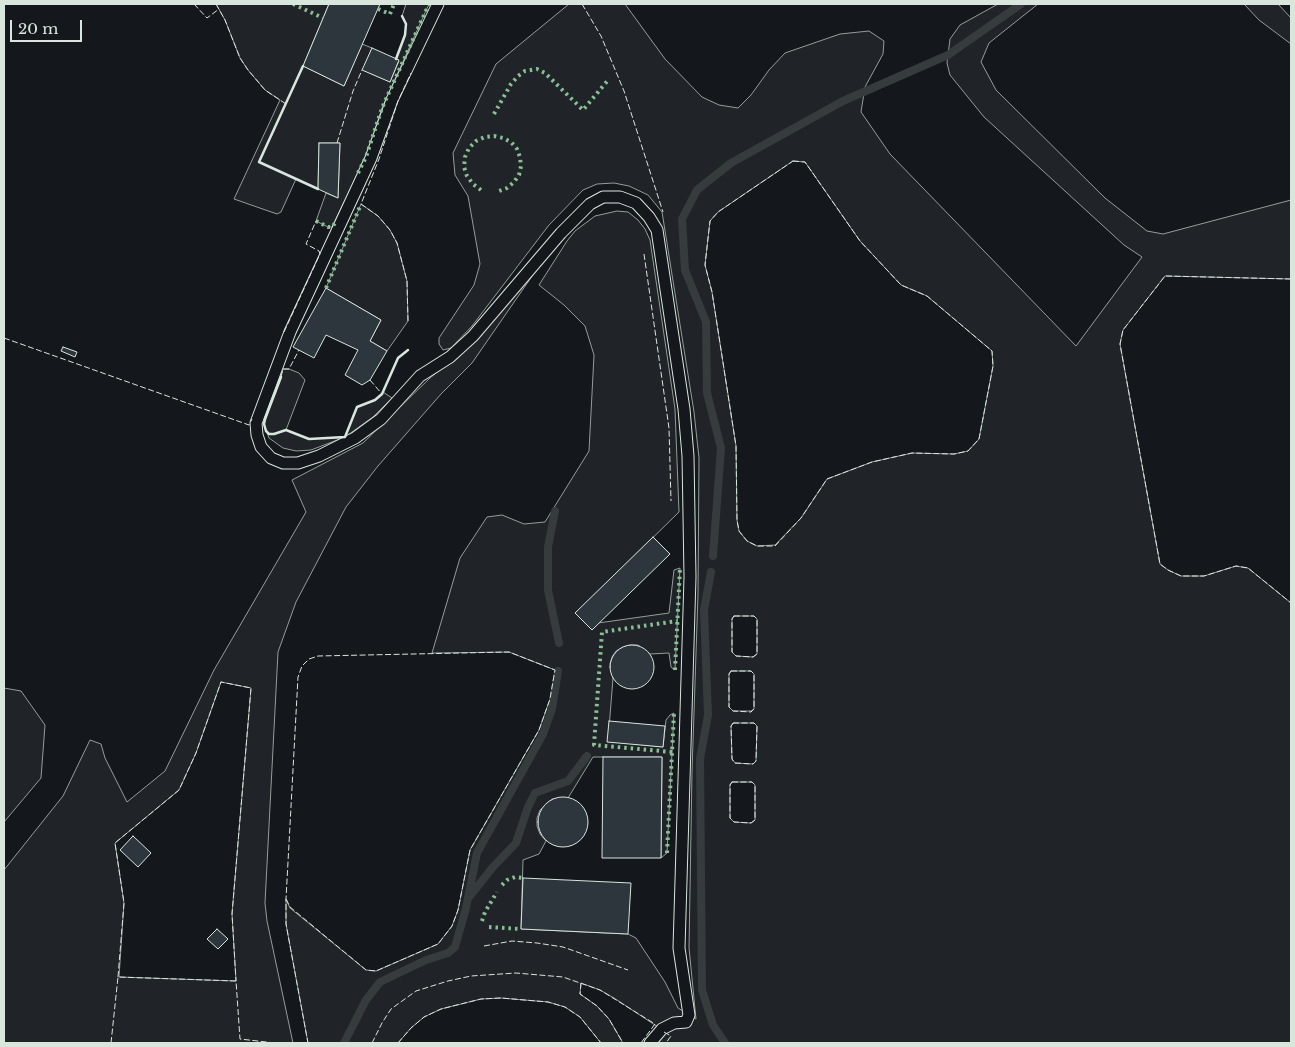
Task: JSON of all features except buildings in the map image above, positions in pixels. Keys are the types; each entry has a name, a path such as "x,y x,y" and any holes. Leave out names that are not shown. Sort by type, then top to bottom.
{"lane":[{"path":"438,4 392,100 371,158 290,332 256,423 257,435 261,447 271,458 283,463 298,463 319,456 356,438 381,418 420,376 450,357 474,336 561,233 590,204 603,197 620,197 636,204 650,217 657,230 684,409 688,456 690,577 678,948 689,1015 686,1022 674,1023 662,1029 650,1043"}],"shaded area":[{"path":"216,4 329,4 303,66 344,86 362,44 372,48 363,70 390,82 399,61 396,59 405,35 406,24 402,16 406,4 429,4 382,108 366,157 332,227 316,221 326,193 338,198 340,143 319,143 318,189 296,179 281,212 277,214 234,199 280,100 265,90 240,58 225,20"},
{"path":"569,4 625,4 665,59 702,97 719,105 738,108 785,53 840,34 869,31 884,41 883,54 865,87 861,112 890,154 1076,346 1142,257 1124,245 984,117 950,75 947,63 950,39 960,25 998,4 1038,4 989,43 981,62 996,90 1105,198 1147,231 1163,234 1291,200 1291,279 1165,276 1123,330 1120,344 1160,564 1181,576 1204,576 1236,566 1248,568 1291,603 1291,1043 656,1043 664,1031 614,998 581,983 580,994 597,1006 609,1019 623,1043 601,1043 580,1017 565,1007 548,1002 501,998 481,999 441,1009 424,1017 398,1043 308,1043 286,924 286,899 290,908 366,970 376,971 438,944 452,926 458,910 470,850 539,730 550,699 555,670 509,652 432,653 460,558 487,517 502,515 524,524 545,522 589,451 594,355 585,326 564,305 539,285 575,231 595,216 617,211 628,212 638,220 650,240 675,409 679,512 576,613 592,630 598,623 669,613 674,570 680,568 675,670 671,667 669,653 650,654 638,645 630,645 616,651 610,664 613,678 608,741 663,747 666,720 674,713 667,853 661,858 662,757 593,757 568,798 552,799 540,810 537,826 540,834 546,841 539,854 523,860 521,929 628,934 636,938 665,982 678,1008 696,1019 689,948 698,594 699,458 694,412 662,212 648,195 629,186 614,183 597,184 583,190 549,225 472,326 451,348 443,350 439,344 439,338 474,285 480,264 468,196 455,175 453,153 496,64","holes":["793,161 805,162 860,241 901,285 927,296 992,351 993,366 979,439 968,451 954,454 912,453 872,462 827,479 801,518 775,545 757,546 747,541 739,531 737,520 736,446 712,292 705,265 710,221 718,212","734,616 754,616 757,619 757,654 753,657 736,656 732,652 732,619","731,671 751,671 754,674 754,709 751,711 733,711 729,707 729,674","734,723 754,723 757,726 756,761 753,764 735,763 732,759 731,726","732,782 752,782 755,785 755,820 751,823 734,822 730,818 730,785"]},
{"path":"1244,4 1278,4 1291,18 1291,44 1259,20"},
{"path":"361,204 378,216 390,230 397,243 407,281 408,321 387,351 370,341 381,320 326,288"},
{"path":"533,269 537,269 472,363 441,394 378,466 346,507 296,602 278,652 265,903 267,921 293,1043 4,1043 4,870 63,796 90,740 101,744 105,758 127,802 165,771 214,670 306,512 292,480 363,443 430,378 479,338","holes":["221,682 251,688 232,914 236,981 119,977 124,903 115,843 179,790 196,753"]},
{"path":"283,369 299,373 305,380 286,430 309,439 345,437 311,450 296,451 283,448 269,438 264,424"},
{"path":"383,392 392,398 373,417 345,437 357,407 375,400"},
{"path":"4,688 21,691 45,725 41,778 4,822"}],"waterway":[{"path":"713,556 721,448 707,393 706,322 685,270 682,219 697,190 731,163 843,101 948,55 1021,4"},
{"path":"555,511 548,547 548,590 559,643"},
{"path":"711,572 704,610 708,715 700,759 702,990 713,1025 725,1043"},
{"path":"344,1043 366,1000 380,982 426,960 448,953 455,947 466,908 477,853 543,734 552,709 558,671"},
{"path":"470,896 493,867 516,843 528,807 535,793 568,781 587,756"}],"hedge":[{"path":"293,4 323,18"},
{"path":"378,9 390,14 394,4"},
{"path":"358,173 366,157 382,108 429,4"},
{"path":"494,114 511,84 525,71 537,69 545,73 583,110 609,79"},
{"path":"481,190 467,176 464,167 465,157 469,148 476,141 494,136 511,142 517,149 521,166 519,175 514,182 507,188 499,191"},
{"path":"326,288 361,204"},
{"path":"316,221 328,227 332,227 335,223"},
{"path":"675,670 680,568"},
{"path":"672,752 594,745 602,632 677,621"},
{"path":"667,853 674,713"},
{"path":"502,885 507,880 515,877 523,878"},
{"path":"482,921 497,892"},
{"path":"489,927 521,929"}],"fence":[{"path":"194,4 207,18 219,9"},
{"path":"216,4 225,20 240,58 248,70 265,90 286,104"},
{"path":"582,4 601,36 624,91 663,212"},
{"path":"337,143 353,91 362,70"},
{"path":"408,321 407,281 397,243 390,230 378,216 361,204 379,159 398,101 411,73"},
{"path":"793,161 805,162 860,241 901,285 927,296 992,351 993,366 979,439 968,451 954,454 912,453 872,462 827,479 801,518 775,546 757,546 747,541 739,531 737,520 736,446 712,292 705,265 710,221 718,212 793,161"},
{"path":"284,332 320,254 319,251 306,244 316,221"},
{"path":"644,254 669,428 671,501"},
{"path":"1291,279 1165,276 1123,330 1120,344 1160,564 1181,576 1204,576 1236,566 1248,568 1291,603"},
{"path":"4,338 249,425 252,419"},
{"path":"281,377 283,369 289,369 299,350"},
{"path":"370,380 382,394"},
{"path":"734,616 754,616 757,619 757,654 753,657 736,656 732,652 732,619 734,616"},
{"path":"286,899 290,907 366,970 376,971 438,944 452,926 458,910 470,850 539,730 550,699 555,670 509,652 318,656 309,659 302,666 298,677 286,899 286,924 308,1043"},
{"path":"731,671 751,671 754,674 754,709 751,712 733,711 729,707 729,674 731,671"},
{"path":"118,977 124,903 115,843 179,790 196,753 221,682 251,688 232,914 236,981"},
{"path":"733,723 754,723 757,726 756,761 753,764 735,763 732,759 731,726 733,723"},
{"path":"732,782 752,782 755,785 755,820 751,823 734,822 730,818 730,785 732,782"},
{"path":"484,946 512,941 563,947 628,970"},
{"path":"372,1043 391,1009 416,991 471,976 516,973 563,977 600,990 655,1024 641,1043"},
{"path":"111,1043 118,977 236,981 240,1039 275,1043"},
{"path":"581,983 580,994 597,1006 609,1019 623,1043"},
{"path":"398,1043 424,1017 441,1009 481,999 501,998 548,1002 565,1007 580,1017 601,1043"},
{"path":"664,1032 671,1036 666,1043"}],"wall":[{"path":"396,59 405,35 406,24 402,16"},
{"path":"303,66 259,162 318,189"},
{"path":"281,377 265,419 264,424 269,434 286,430 309,439 345,437 357,407 375,400 382,394 398,358 408,350"}]}
